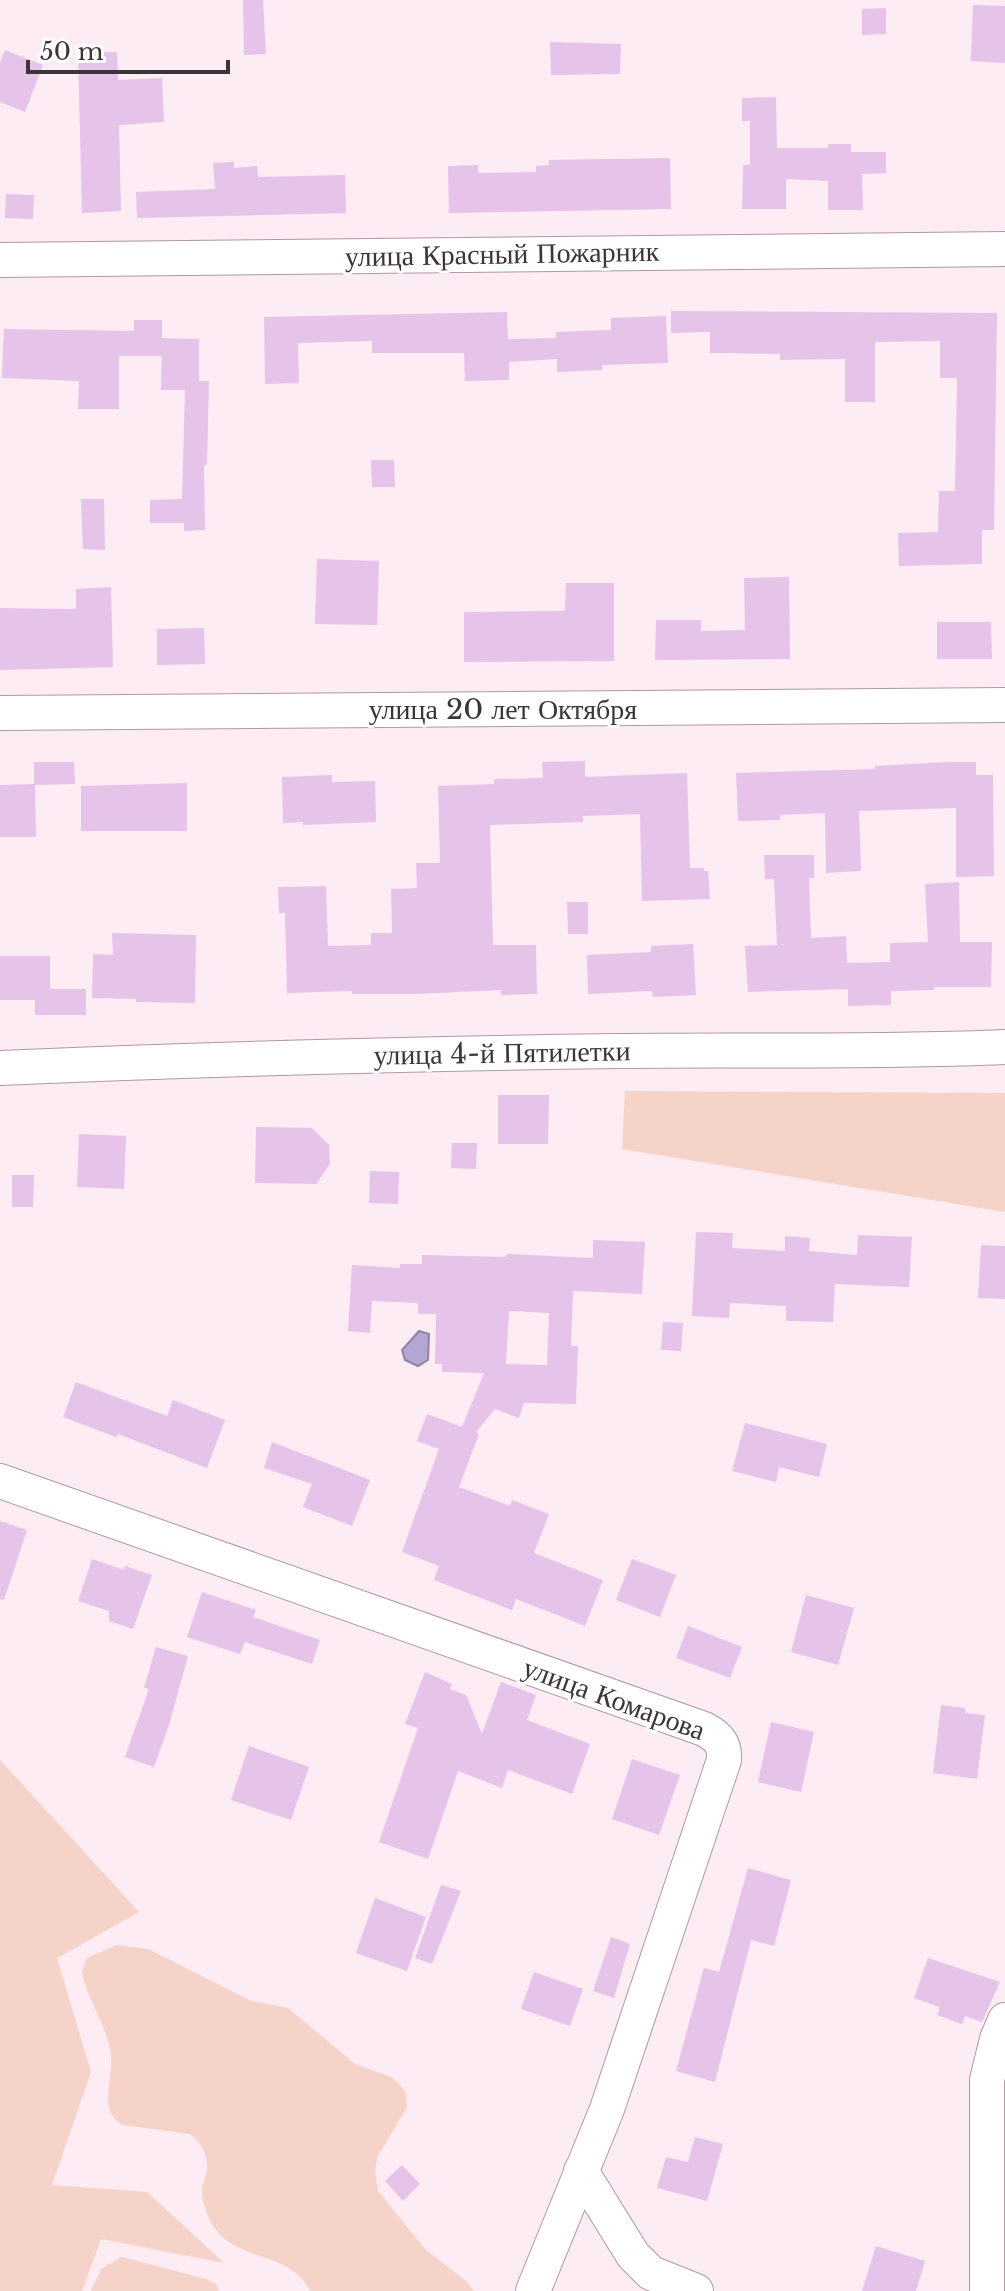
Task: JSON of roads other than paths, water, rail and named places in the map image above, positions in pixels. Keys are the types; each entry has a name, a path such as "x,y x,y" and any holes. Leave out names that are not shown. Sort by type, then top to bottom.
{"street":[{"name":"улица Красный Пожарник","path":"0,260 1005,249"},
{"name":"улица 20 лет Октября","path":"0,713 1005,705"},
{"name":"улица 4-й Пятилетки","path":"0,1068 258,1057 621,1051 904,1052 1005,1047"},
{"name":"улица Комарова","path":"0,1481 704,1729 721,1741 724,1760 607,2109 533,2291"},
{"path":"987,2291 987,2080 1005,2020"},
{"path":"581,2171 633,2255 651,2273 696,2291"}]}
